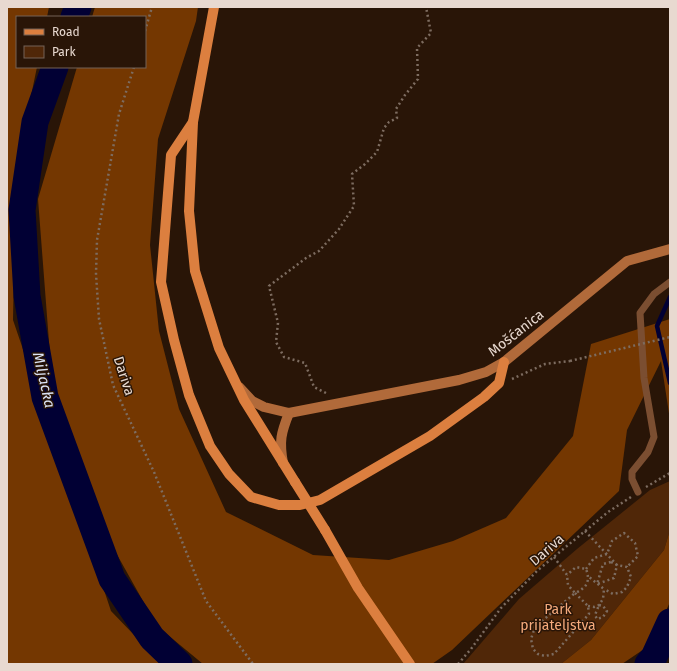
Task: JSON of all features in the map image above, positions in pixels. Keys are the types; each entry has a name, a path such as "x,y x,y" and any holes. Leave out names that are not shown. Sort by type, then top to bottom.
{"main road":[{"path":"214,7 193,122 189,211 196,272 219,348 244,400 325,530 358,588 410,664"},
{"path":"193,122 171,155 161,282 174,340 189,395 210,446 229,474 252,497 279,505 300,505 320,500 430,436 484,397 499,383 504,362"},
{"name":"Mošćanica","path":"235,383 252,401 264,407 289,412 459,380 486,372 504,362 627,261 670,249"},
{"path":"283,463 280,447 283,429 289,412"}],"lane":[{"path":"638,492 632,479 632,472 648,452 654,437 644,378 640,314 654,294 670,282"}],"path":[{"path":"146,27 152,7"},
{"path":"342,402 314,387 305,364 284,357 276,342 278,323 269,286 306,258 319,251 339,229 354,206 352,174 365,164 376,152 384,128 389,122 397,118 396,109 418,79 417,48 431,33 426,7"},
{"name":"Dariva","path":"134,68 119,114 97,240 96,274 98,319 113,385 154,472 206,601 253,664"},
{"path":"499,383 514,378 544,364 570,361 670,338"},
{"name":"Dariva","path":"458,664 501,608 538,570 608,512 670,472"},
{"path":"585,531 618,565"},
{"path":"607,554 612,541 624,533 635,543 638,556 627,567"},
{"path":"586,569 594,558 607,554"},
{"path":"554,556 567,575 568,585 575,594 588,606 594,607 599,605 603,606 607,611 603,617 597,619 594,614 599,605 603,599 604,589"},
{"path":"597,584 603,564 611,562 627,567"},
{"path":"597,584 614,578 618,565"},
{"path":"567,575 576,567 586,569"},
{"path":"586,569 589,576 597,584 613,594 622,592 627,587 631,577 627,567"},
{"path":"588,606 588,614 554,654 545,656 538,654 533,649 531,639 535,627 587,584 589,576"}],"green space":[{"name":"Park prijateljstva","path":"670,481 670,530 664,550 591,640 561,664 463,664 519,599 577,549 650,490"}],"shaded area":[{"path":"7,7 49,7 47,16 16,16 16,68 37,68 16,168 13,320 111,611 162,664 7,664"},
{"path":"95,7 198,7 196,21 158,139 150,245 159,331 179,409 226,512 313,555 389,560 453,541 506,518 573,436 591,344 670,319 670,420 661,361 627,430 619,491 452,650 432,664 203,664 157,626 106,535 53,394 38,199 77,68 146,68 146,16 92,16"},
{"path":"670,530 670,602 650,645 622,664 561,664 591,640 664,550"}],"waterway":[{"name":"Miljacka","path":"74,16 78,7"},
{"name":"Miljacka","path":"55,68 35,122 22,210 27,296 45,397 112,579 152,638 179,664"},
{"name":"Mošćanica","path":"670,297 657,326 670,383"},
{"name":"Miljacka","path":"648,664 654,657 670,622"}]}
